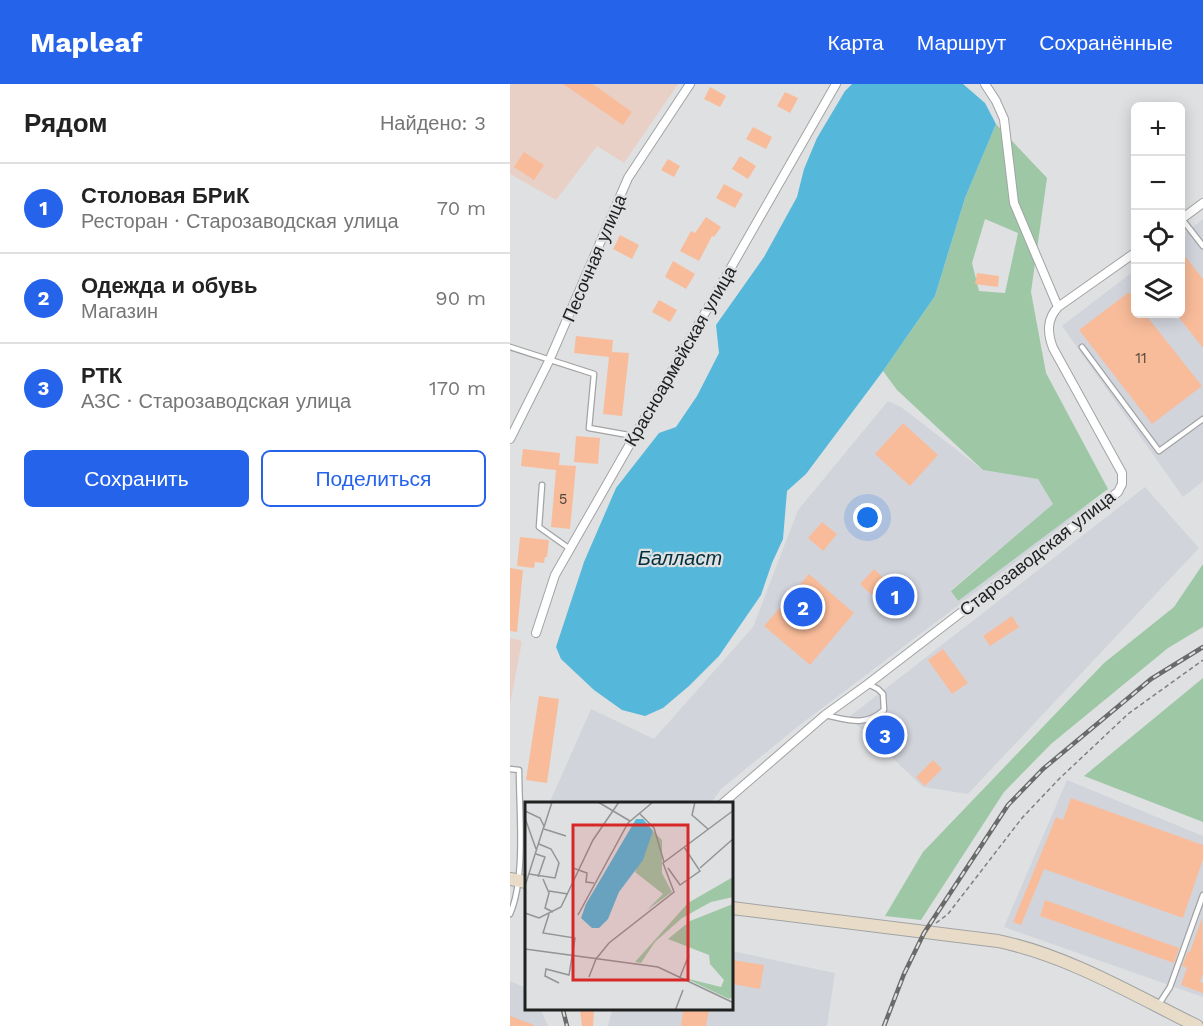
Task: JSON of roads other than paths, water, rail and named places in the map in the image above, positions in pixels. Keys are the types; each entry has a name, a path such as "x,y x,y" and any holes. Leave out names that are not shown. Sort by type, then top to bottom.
{"main road":[{"path":"734,908 998,941 1031,949 1080,968 1197,1026"}],"street":[{"name":"Песочная улица","path":"510,439 549,361 628,178 690,84"},
{"name":"Красноармейская улица","path":"536,633 555,575 836,84"},
{"path":"985,84 1004,119 1014,203 1058,307 1131,256"},
{"path":"1185,216 1203,203"},
{"name":"Старозаводская улица","path":"724,802 825,715 1113,497 1121,487 1122,473 1053,348 1049,333 1049,320 1058,307"}],"lane":[{"path":"1185,224 1203,246"},
{"path":"510,347 594,375 589,428 634,436"},
{"path":"1082,347 1159,451 1203,419"},
{"path":"542,485 539,527 570,549"},
{"path":"825,715 863,722 876,717 884,710 885,702 883,694 868,684"},
{"path":"510,769 519,770 519,880 510,914"},
{"path":"1157,1006 1170,987 1203,895"}],"water":[{"name":"Балласт","path":"852,84 963,84 985,103 996,124 965,198 935,296 883,371 806,474 787,491 783,539 761,595 719,656 663,708 645,716 622,710 594,690 561,659 556,647 584,562 616,488 659,433 676,427 697,396 719,353 716,325 764,257 797,197 804,169 817,138 845,91"}],"railway":[{"path":"884,1026 904,974 924,933 1008,805 1043,769 1151,679 1203,647"},
{"path":"563,1011 567,1026"}],"place":[{"name":"Столовая БРиК","path":"895,596"},
{"name":"Одежда и обувь","path":"803,607"},
{"name":"РТК","path":"885,735"}]}
